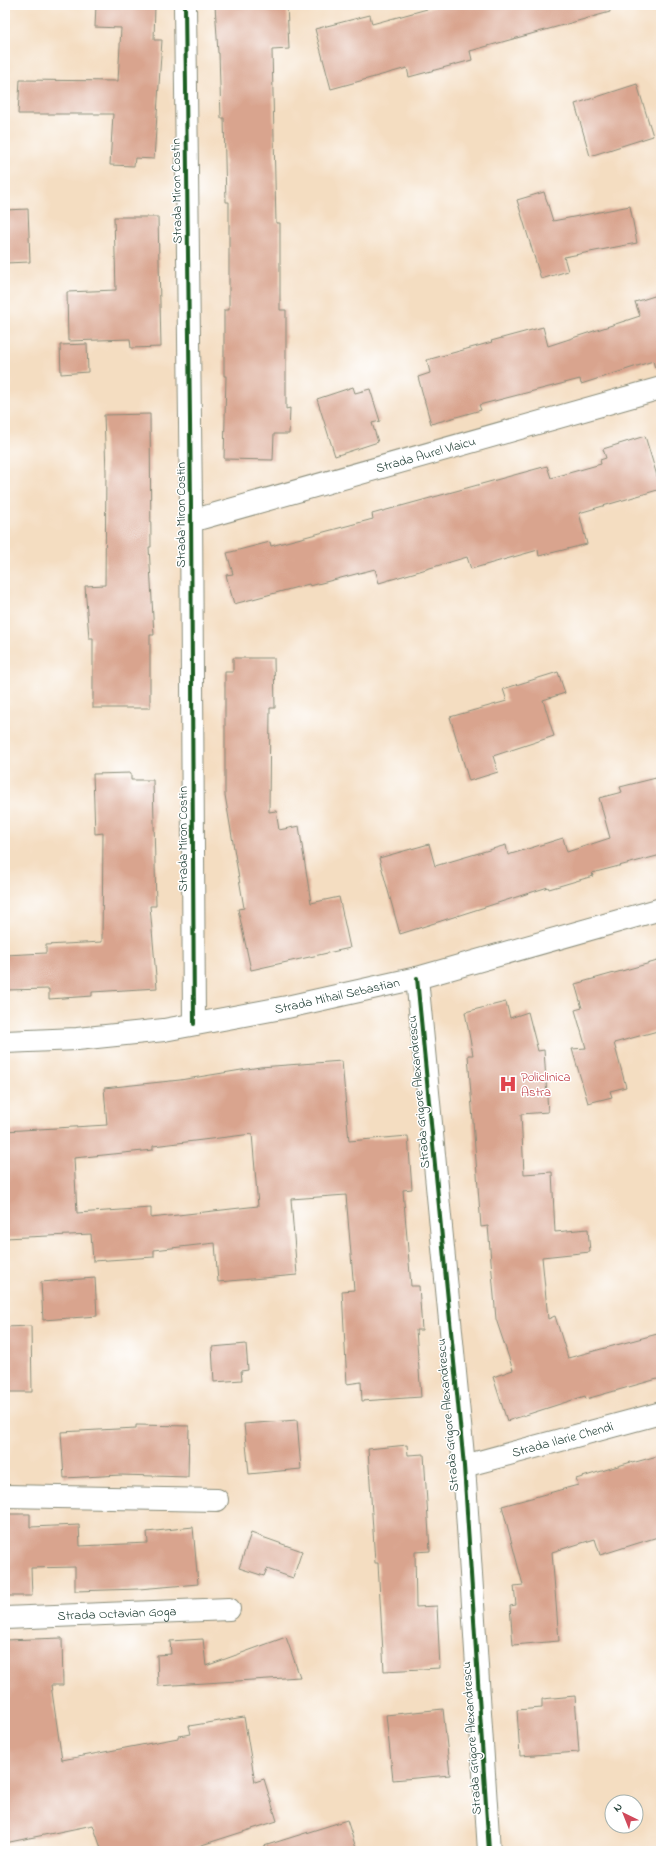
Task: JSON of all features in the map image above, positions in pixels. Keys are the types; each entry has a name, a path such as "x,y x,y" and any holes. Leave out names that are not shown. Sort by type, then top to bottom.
{"street":[{"name":"Strada Miron Costin","path":"185,5 191,521 194,1024"},
{"name":"Strada Aurel Vlaicu","path":"191,521 661,388"},
{"name":"Strada Mihail Sebastian","path":"5,1042 124,1035 287,1007 417,978 661,909"},
{"name":"Strada Grigore Alexandrescu","path":"417,978 464,1466 489,1851"},
{"name":"Strada Ilarie Chendi","path":"464,1466 661,1413"},
{"path":"5,1496 217,1500"},
{"name":"Strada Octavian Goga","path":"5,1618 229,1609"}],"building":[{"path":"96,5 155,5 154,40 162,40 154,159 135,158 134,166 110,165 113,114 18,114 20,80 118,81 121,28 95,27"},
{"path":"215,5 287,5 289,49 272,50 276,223 280,223 280,310 286,310 286,409 290,408 289,434 274,434 273,460 224,459 226,376 224,376 224,310 229,310 229,202 226,202 224,118 221,118 219,53"},
{"path":"442,5 609,5 610,12 470,51 472,60 409,77 407,68 331,89 315,29 370,15 372,24"},
{"path":"637,84 653,136 590,156 575,104"},
{"path":"544,192 553,221 630,206 637,243 564,257 568,271 541,279 517,200"},
{"path":"28,209 30,262 5,263 5,210"},
{"path":"114,217 158,217 161,347 131,348 130,339 68,341 67,292 116,290"},
{"path":"661,294 661,367 655,368 653,361 581,384 580,379 479,405 481,410 431,424 418,377 430,373 427,360 543,327 548,346 640,316 635,302"},
{"path":"87,344 88,372 61,374 60,345"},
{"path":"353,387 355,393 370,389 380,421 372,423 378,442 335,456 317,399"},
{"path":"150,414 151,547 149,547 154,635 150,635 150,708 93,708 93,638 89,638 85,586 105,585 106,472 104,415"},
{"path":"645,436 661,489 579,513 587,544 539,556 538,550 471,569 467,557 379,583 375,569 310,586 309,584 234,604 226,575 233,574 227,553 270,542 271,546 373,519 372,514 547,466 551,478 601,464 600,460 606,458 603,449"},
{"path":"233,658 274,658 275,708 270,708 269,812 276,811 279,830 299,826 311,903 339,897 350,948 251,970 238,909 244,908 225,795 225,672 233,672"},
{"path":"558,672 565,693 543,700 554,736 493,756 498,772 469,781 450,717 507,701 503,689"},
{"path":"131,773 131,780 153,780 156,906 150,906 157,988 92,992 92,996 49,999 49,989 5,990 5,955 46,953 46,945 102,942 103,833 95,834 93,774"},
{"path":"656,778 661,797 661,855 592,873 593,876 549,889 548,887 400,934 379,858 429,844 435,866 506,845 508,855 563,838 567,852 610,838 599,798 622,792 620,787"},
{"path":"661,960 661,1030 614,1043 626,1087 610,1091 612,1097 588,1103 572,1049 586,1048 575,1010 582,1008 575,984"},
{"path":"506,1002 510,1018 528,1012 538,1051 544,1050 548,1112 521,1114 524,1174 552,1172 555,1232 588,1229 590,1252 542,1257 548,1319 555,1316 568,1358 661,1333 661,1378 586,1399 585,1396 507,1421 493,1377 513,1370 496,1319 488,1226 481,1227 468,1055 473,1055 465,1012"},
{"path":"342,1061 349,1141 408,1136 412,1189 403,1190 411,1286 419,1286 422,1330 416,1330 421,1397 362,1401 361,1382 347,1384 342,1291 354,1290 346,1195 291,1199 297,1275 218,1282 215,1243 154,1250 154,1257 93,1261 91,1234 5,1238 5,1131 107,1125 104,1088 180,1080 260,1067","holes":["252,1134 258,1206 151,1218 151,1208 77,1213 74,1158 153,1150 153,1146"]},
{"path":"95,1278 97,1316 43,1320 41,1282"},
{"path":"31,1326 32,1392 5,1392 5,1327"},
{"path":"246,1344 248,1370 241,1371 242,1380 214,1382 212,1347"},
{"path":"297,1420 301,1469 249,1474 244,1424"},
{"path":"136,1425 189,1426 188,1477 121,1475 64,1478 61,1432 136,1428"},
{"path":"407,1445 408,1455 424,1454 430,1551 415,1552 416,1607 437,1606 440,1668 384,1671 378,1563 375,1563 368,1449"},
{"path":"661,1455 661,1536 600,1555 595,1539 552,1552 559,1641 513,1645 510,1606 516,1605 514,1586 523,1585 502,1506 578,1485 576,1479 631,1462 632,1463"},
{"path":"5,1514 30,1514 30,1527 79,1525 80,1546 148,1543 147,1532 193,1527 198,1584 139,1589 75,1591 75,1567 31,1568 32,1596 5,1596"},
{"path":"251,1533 302,1551 293,1578 267,1569 264,1576 239,1568"},
{"path":"286,1637 300,1677 158,1686 157,1655 171,1654 170,1641 203,1639 206,1666"},
{"path":"62,1638 63,1685 51,1685 62,1760 178,1738 178,1736 191,1734 189,1726 244,1717 255,1782 264,1779 277,1821 183,1851 102,1851 93,1825 5,1843 5,1640"},
{"path":"575,1696 579,1752 520,1756 517,1710 542,1708 542,1699"},
{"path":"443,1709 450,1775 393,1780 386,1715"},
{"path":"347,1820 357,1851 265,1851 264,1846"}],"cycle path":[{"path":"185,5 191,505 194,1024"},
{"path":"417,978 464,1466 489,1851"}],"place":[{"name":"Policlinica Astra","path":"508,1084"}]}
